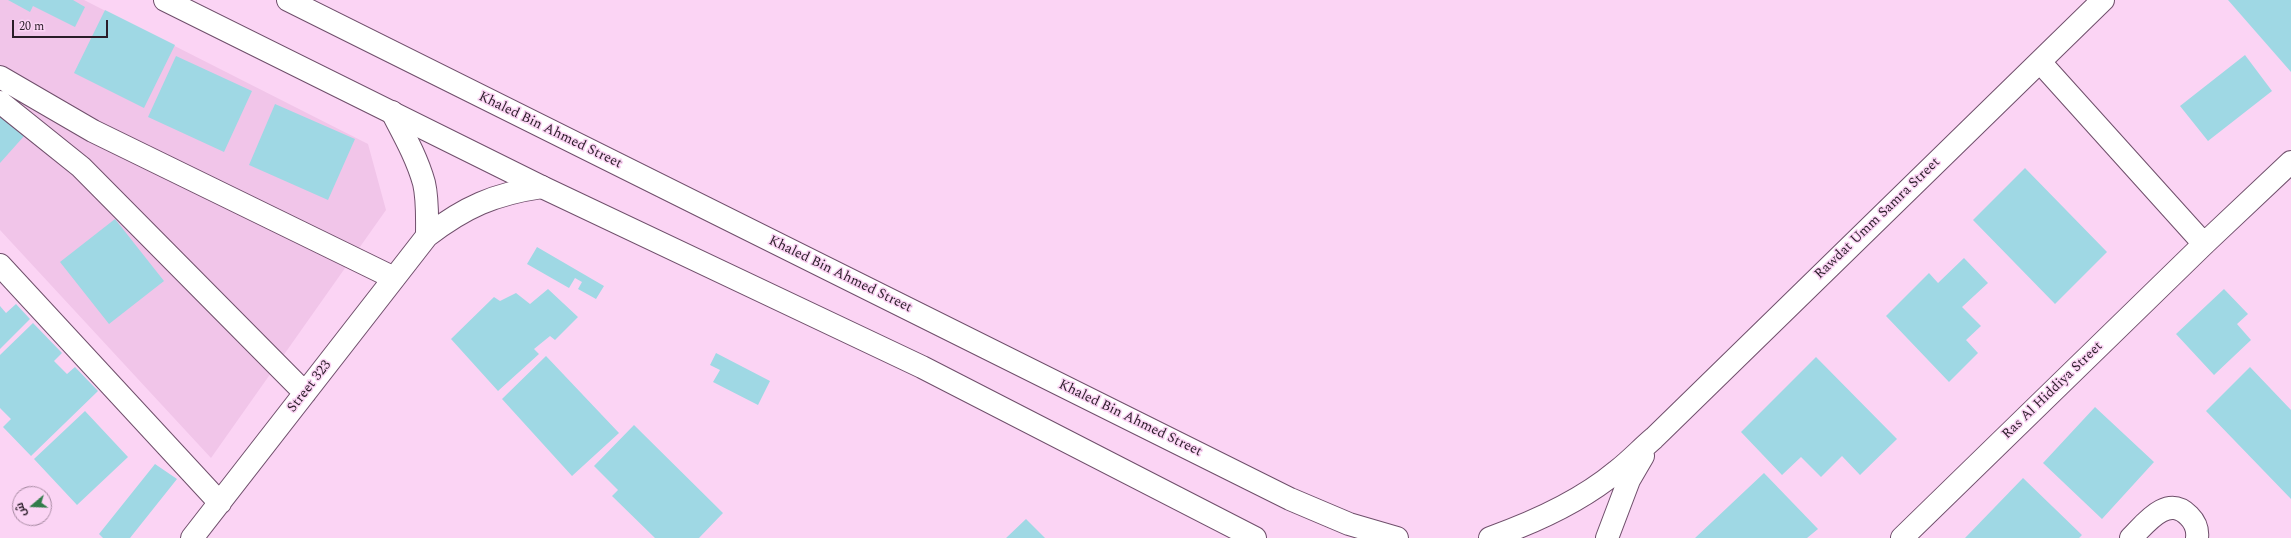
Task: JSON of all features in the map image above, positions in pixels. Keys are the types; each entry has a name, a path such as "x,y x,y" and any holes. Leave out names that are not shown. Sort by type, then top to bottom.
{"street":[{"path":"166,0 542,187 922,367 1256,538"},
{"name":"Khaled Bin Ahmed Street","path":"288,0 1290,499 1350,524 1397,538"},
{"name":"Rawdat Umm Samra Street","path":"1490,538 1530,524 1575,500 1616,472 1654,438 2103,0"},
{"path":"2040,62 2204,244"},
{"path":"0,77 93,131 394,278"},
{"path":"0,102 81,167 305,393"},
{"path":"392,112 413,152 424,184 427,236"},
{"name":"Ras Al Hiddiya Street","path":"1902,538 2204,244 2291,162"},
{"name":"Street 323","path":"192,538 427,236 452,217 480,202 510,192 542,187"},
{"path":"0,265 220,503"},
{"name":"Rawdat Umm Samra Street","path":"1607,538 1629,480 1654,438"},
{"path":"2131,538 2153,515 2168,508 2184,511 2192,518 2197,529 2197,538"}],"shaded area":[{"path":"0,0 84,0 368,144 386,210 211,458 0,230"}],"building":[{"path":"8,0 73,0 85,7 75,27 33,6 30,12"},
{"path":"2228,0 2291,0 2291,72"},
{"path":"105,10 175,45 144,108 74,73"},
{"path":"2245,55 2272,91 2208,141 2180,106"},
{"path":"176,56 252,91 224,152 148,117"},
{"path":"275,104 355,139 328,200 249,165"},
{"path":"0,112 25,135 0,163"},
{"path":"2025,168 2107,252 2055,304 1973,220"},
{"path":"115,219 164,281 109,324 60,262"},
{"path":"537,247 604,286 596,299 578,289 582,282 575,278 569,288 527,264"},
{"path":"1964,258 1988,283 1962,307 1981,326 1966,340 1978,353 1949,382 1886,316 1929,273 1938,283"},
{"path":"548,289 578,317 555,340 550,336 534,349 539,354 498,391 451,339 494,297 500,301 516,293 530,304"},
{"path":"2224,289 2248,314 2237,324 2251,340 2214,375 2176,334"},
{"path":"16,304 30,319 0,349 0,306 6,313"},
{"path":"33,323 62,353 54,361 67,374 75,367 98,391 31,456 3,427 11,419 0,408 0,355"},
{"path":"716,353 770,381 758,405 713,382 720,370 710,365"},
{"path":"546,356 619,433 572,476 502,399"},
{"path":"1816,357 1897,439 1860,475 1842,456 1821,477 1801,457 1782,475 1741,432"},
{"path":"2250,367 2291,410 2291,499 2206,411"},
{"path":"2095,407 2154,462 2102,519 2043,463"},
{"path":"85,411 128,457 77,505 34,459"},
{"path":"634,425 723,513 699,538 655,538 612,496 618,490 594,466"},
{"path":"155,464 177,479 130,538 103,538 99,534"},
{"path":"1764,473 1818,529 1807,538 1695,538"},
{"path":"2023,478 2082,535 2079,538 1965,538"},
{"path":"1026,519 1045,538 1006,538"}]}
